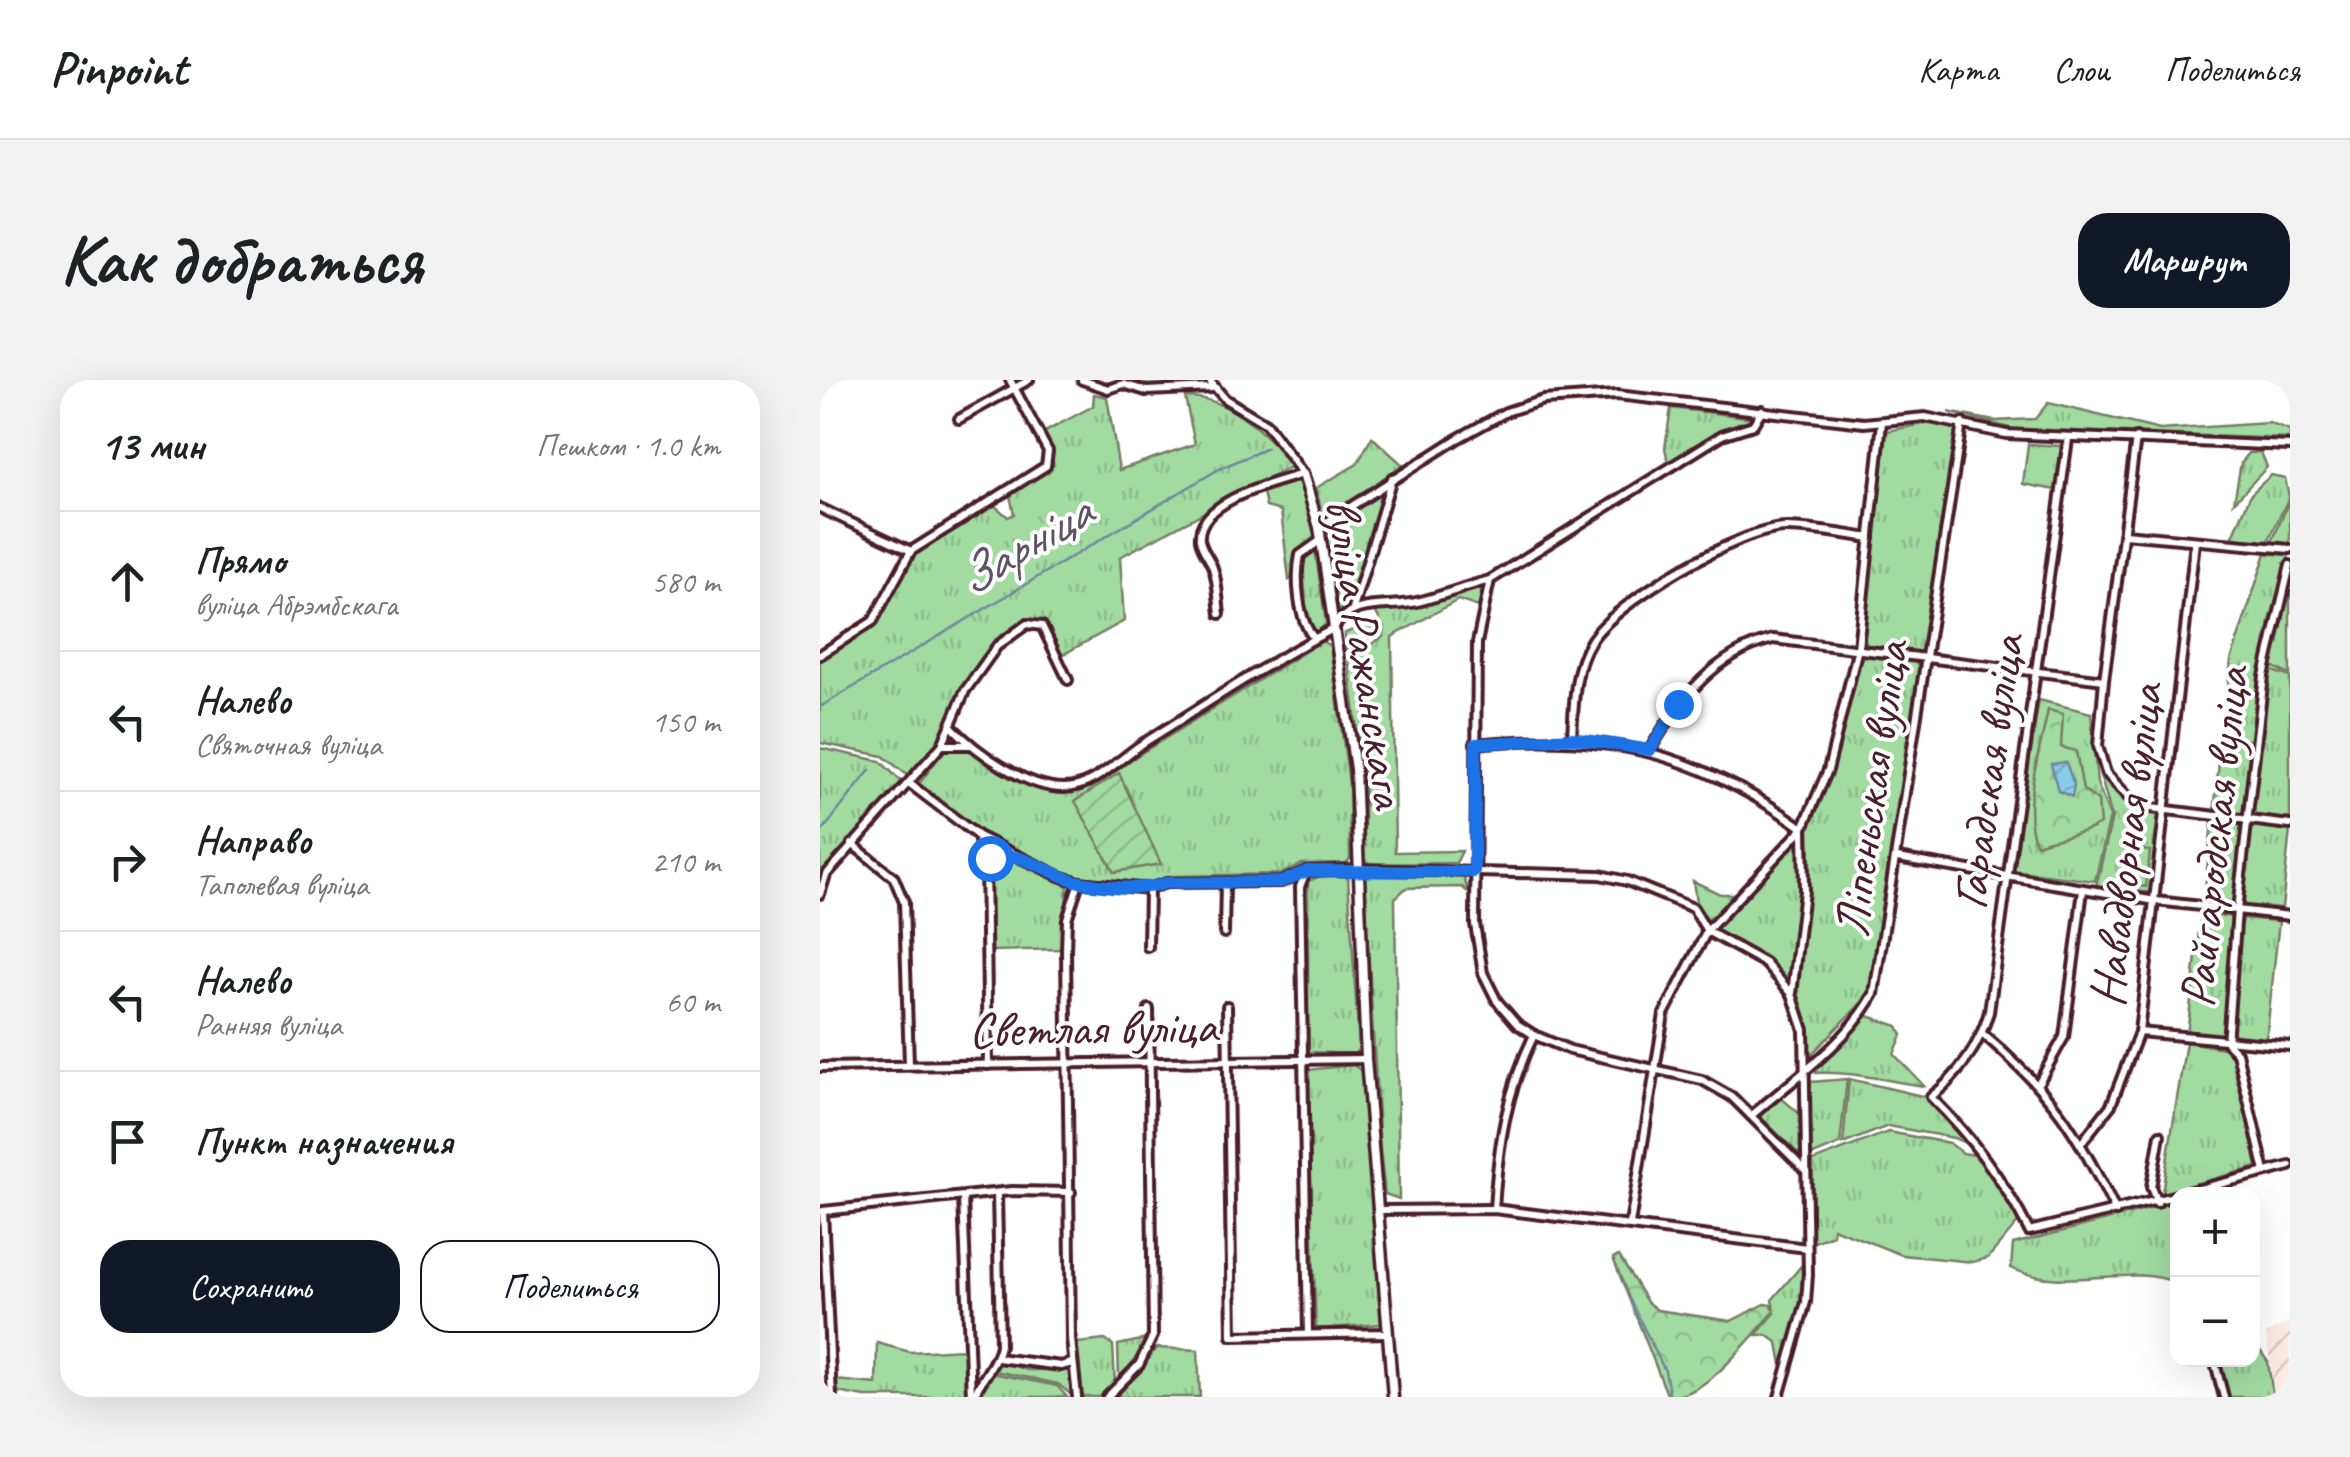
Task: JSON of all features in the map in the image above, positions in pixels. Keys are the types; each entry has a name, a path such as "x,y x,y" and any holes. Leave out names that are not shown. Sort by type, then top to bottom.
{"street":[{"path":"820,655 873,621 911,551 1046,466 1049,458 1010,380"},
{"path":"958,419 1028,380"},
{"path":"1082,380 1108,389 1123,384 1146,391 1211,384"},
{"name":"вуліца Ражанскага","path":"1211,384 1266,424 1303,474 1319,527 1355,769 1366,1059 1393,1397"},
{"path":"1319,527 1392,478 1506,412 1543,400 1617,395 1882,422 1925,417 2006,434 2290,446"},
{"path":"952,726 973,746 1024,776 1066,788 1084,784 1333,629 1341,617 1353,610 1422,601 1490,580 1722,435 1760,420 1762,410"},
{"path":"1630,1224 1652,1068 1664,1014 1707,931 1802,828 1828,770 1858,648 1882,422"},
{"name":"Ліпеньская вуліца","path":"1752,1115 1864,1012 1874,994 1962,423"},
{"name":"Гарадская вуліца","path":"2068,438 1992,998 1982,1034 1950,1082 1932,1097 1968,1134 2002,1178 2029,1231 2116,1212"},
{"path":"2136,438 2098,746 2106,772 2129,798 2166,812 2290,826"},
{"path":"1220,614 1214,570 1200,545 1200,528 1207,514 1259,487 1303,474"},
{"path":"1353,610 1392,478"},
{"path":"820,508 911,551"},
{"path":"1572,738 1577,674 1591,640 1611,618 1657,586 1710,556 1770,531 1784,528 1870,538"},
{"path":"2124,534 2290,549"},
{"path":"1315,638 1304,626 1298,565 1300,555 1321,540"},
{"name":"Навадворная вуліца","path":"2082,1142 2111,1105 2139,1032 2196,542"},
{"name":"Райгародская вуліца","path":"2264,1172 2237,1053 2227,1043 2246,820 2264,676 2290,565"},
{"path":"1490,580 1477,643 1474,872 1475,924 1483,973 1497,1000 1517,1024 1570,1050 1702,1080 1732,1096 1806,1170"},
{"path":"820,894 826,875 942,745 976,674 997,646 1028,624 1046,630 1068,680"},
{"path":"1650,750 1678,704 1744,646 1773,639 1858,648 1926,661 2104,680"},
{"path":"1476,744 1572,738 1650,750 1694,763 1742,787 1802,828"},
{"path":"942,745 953,742 973,746"},
{"path":"910,784 1006,854 1078,882 1149,889 1166,883 1281,882 1307,871 1359,869 1600,875 1628,881 1693,908 1707,931 1765,963 1792,994 1803,1016 1806,1302 1779,1397"},
{"path":"1792,994 1804,891 1802,828"},
{"path":"978,836 985,864 988,1065"},
{"path":"852,844 894,878 904,902 909,1065"},
{"path":"985,864 995,854 1006,854"},
{"path":"1897,858 2156,901 2290,916"},
{"path":"1307,871 1300,887 1308,1334"},
{"path":"1076,1397 1072,1363 1067,919 1078,882"},
{"path":"1224,933 1225,884"},
{"path":"1148,947 1149,889"},
{"path":"2039,1082 2064,1037 2083,890"},
{"path":"1227,1006 1232,1336 1388,1334"},
{"path":"1107,1397 1140,1365 1153,1336 1148,1008"},
{"path":"2139,1032 2290,1046"},
{"path":"1982,1034 2039,1082 2082,1142 2116,1212 2170,1199"},
{"path":"1494,1208 1499,1140 1514,1076 1534,1035"},
{"name":"Светлая вуліца","path":"820,1066 1366,1059"},
{"path":"2158,1203 2151,1187 2160,1135"},
{"path":"2209,1187 2290,1166"},
{"path":"832,1397 823,1211 997,1193 1071,1192"},
{"path":"997,1193 998,1358"},
{"path":"963,1198 972,1397"},
{"path":"1379,1210 1494,1208 1807,1248"},
{"path":"972,1397 986,1368 998,1358 1061,1366 1072,1363"},
{"path":"2216,1367 2224,1397"}],"shaded area":[{"path":"2290,1321 2290,1396 2275,1397 2266,1334"}],"green space":[{"path":"1137,380 1203,380 1204,384 1163,388 1140,385"},
{"path":"1094,394 1107,397 1119,470 1195,444 1185,397 1216,403 1245,419 1292,466 1120,557 1124,621 1062,655 1049,627 1030,620 997,642 974,672 940,741 911,778 883,756 820,743 820,660 869,629 914,553 994,505 1008,517 1014,514 1010,496 1054,465 1045,432 1093,406"},
{"path":"2048,403 2160,430 2269,423 2290,431 2290,439 2014,429 1948,412 1994,421 2035,419"},
{"path":"1671,408 1755,418 1722,429 1668,462 1665,448"},
{"path":"1929,423 1956,427 1922,653 1917,655 1867,645 1863,636 1887,431"},
{"path":"1372,437 1403,465 1332,513 1322,514 1316,488 1357,464"},
{"path":"2028,444 2061,446 2056,490 2023,484"},
{"path":"2261,452 2267,467 2234,502 2241,463 2249,453"},
{"path":"2271,475 2285,478 2289,497 2267,544 2231,541 2251,494"},
{"path":"1296,481 1303,486 1315,538 1298,552 1296,574 1289,580 1281,511 1266,507 1263,492"},
{"path":"1386,487 1350,605 1341,611 1336,607 1326,539 1329,530"},
{"path":"2290,499 2290,545 2271,544"},
{"path":"1315,549 1326,623 1318,632 1307,627 1303,560"},
{"path":"2266,553 2289,555 2270,621 2253,740 2222,739 2231,660"},
{"path":"1481,585 1484,591 1478,607 1458,600 1392,637 1395,852 1462,851 1456,863 1371,864 1364,860 1364,786 1348,658 1383,637 1385,630 1374,609 1415,606"},
{"path":"2290,590 2290,675 2271,666"},
{"path":"1369,624 1375,630 1373,636 1345,650 1345,633"},
{"path":"1322,641 1330,646 1349,783 1350,859 1346,863 1302,864 1281,874 1170,876 1147,886 1078,878 1007,851 919,784 945,749 957,746 1047,787 1085,788"},
{"path":"1862,653 1915,662 1920,668 1874,980 1863,1001 1808,1058 1805,1015 1796,990 1810,869 1809,823 1832,767"},
{"path":"2270,670 2290,677 2290,819 2250,815"},
{"path":"2039,700 2091,713 2097,783 2110,817 2095,881 2012,871"},
{"path":"2048,710 2063,714 2061,747 2076,751 2083,790 2098,801 2100,824 2036,844 2031,795"},
{"path":"2221,742 2253,744 2244,815 2214,813"},
{"path":"820,748 880,761 903,783 820,881"},
{"path":"2098,768 2117,794 2161,816 2152,893 2096,887 2112,817"},
{"path":"1119,773 1161,864 1114,872 1075,801"},
{"path":"2212,822 2242,825 2234,903 2204,899"},
{"path":"2249,825 2290,830 2282,908 2241,905"},
{"path":"1799,836 1801,885 1787,982 1763,958 1713,933"},
{"path":"2128,848 2150,851 2146,887 2124,885"},
{"path":"1008,859 1068,886 1061,949 992,951 990,864"},
{"path":"1453,873 1464,878 1469,893 1462,887 1406,888 1395,898 1399,1199 1385,1194 1380,1150 1364,879 1367,874"},
{"path":"1323,875 1348,877 1359,1048 1355,1054 1308,1052 1308,881"},
{"path":"1693,881 1720,894 1736,894 1706,927 1697,909"},
{"path":"2201,913 2233,917 2224,1039 2187,1035"},
{"path":"2240,918 2279,921 2266,1041 2231,1037"},
{"path":"1868,1016 1898,1026 1902,1035 1894,1054 1924,1086 1816,1073 1818,1063"},
{"path":"2186,1042 2229,1049 2257,1167 2184,1187 2170,1187 2170,1191 2162,1193"},
{"path":"1353,1065 1362,1071 1381,1324 1316,1329 1307,1070"},
{"path":"1847,1079 1840,1144 1811,1156 1805,1091 1810,1082"},
{"path":"1849,1079 1926,1097 1970,1145 1954,1138 1888,1126 1843,1144"},
{"path":"1780,1097 1799,1113 1801,1156 1758,1115"},
{"path":"1888,1132 1949,1143 1963,1153 1981,1156 2020,1220 1988,1258 1973,1262 1902,1255 1833,1228 1833,1235 1811,1243 1813,1161"},
{"path":"2170,1204 2170,1281 2138,1275 2074,1279 2031,1275 2011,1268 2013,1244"},
{"path":"1619,1256 1647,1302 1657,1310 1731,1321 1765,1304 1772,1305 1774,1312 1712,1377 1698,1388 1668,1397 1613,1258"},
{"path":"1802,1265 1801,1304 1782,1364 1778,1343 1767,1335 1756,1335 1775,1313 1772,1300"},
{"path":"1150,1338 1119,1381 1118,1345"},
{"path":"1105,1340 1113,1345 1115,1385 1103,1397 1081,1397 1076,1343"},
{"path":"877,1343 910,1352 964,1349 967,1397 865,1397 837,1392 835,1380 876,1384"},
{"path":"1156,1348 1198,1350 1200,1397 1117,1397"},
{"path":"2260,1350 2268,1362 2273,1397 2227,1397 2218,1367 2260,1367"},
{"path":"999,1361 1027,1370 1071,1370 1074,1397 1058,1384 990,1370"},
{"path":"987,1372 1057,1386 1067,1397 977,1397"}],"water":[{"path":"2066,762 2074,785 2072,797 2058,791 2051,764"}],"waterway":[{"name":"Зарніца","path":"820,707 1219,469 1267,448"},
{"path":"820,834 870,770"},
{"path":"1630,1300 1665,1371 1670,1397"}],"route":[{"path":"990,858 1006,854 1078,882 1149,889 1166,883 1281,882 1307,871 1420,868 1474,872 1476,744 1572,738 1650,750 1678,704"}]}
